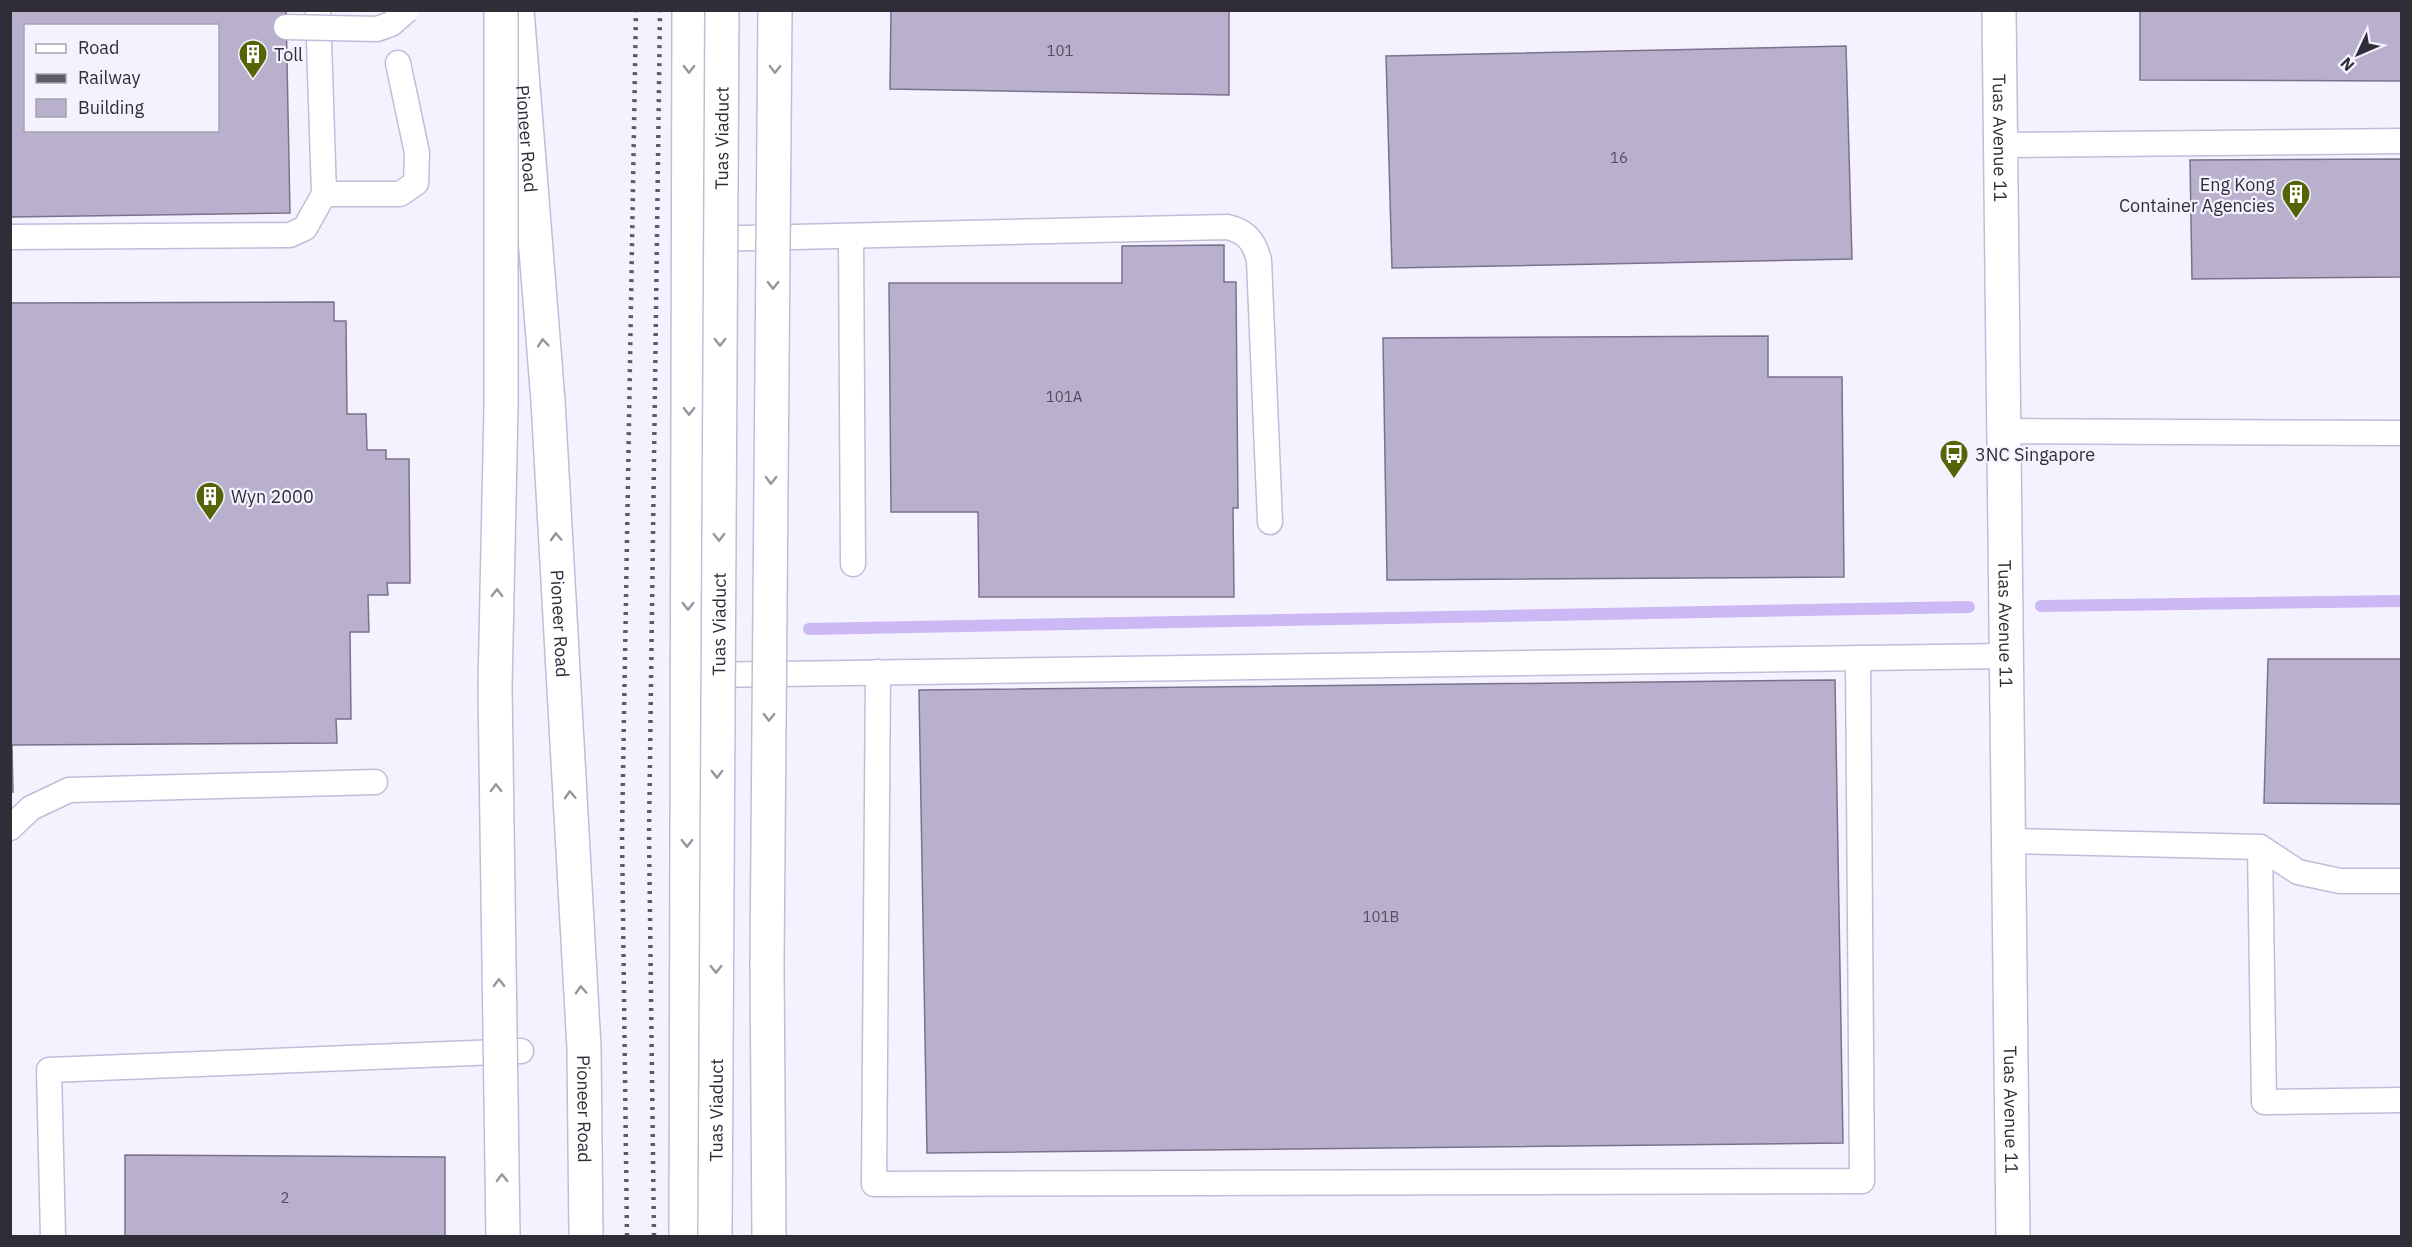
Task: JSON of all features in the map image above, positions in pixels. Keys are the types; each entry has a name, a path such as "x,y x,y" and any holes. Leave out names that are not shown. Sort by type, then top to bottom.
{"main road":[{"path":"501,10 501,407 495,687 503,1236"},
{"name":"Pioneer Road","path":"517,10 549,412 584,1048 586,1236"},
{"path":"686,1236 689,10"},
{"name":"Tuas Viaduct","path":"715,1236 722,10"},
{"path":"769,1236 767,964 776,10"},
{"name":"Tuas Avenue 11","path":"1999,10 2013,1236"}],"lane":[{"path":"10,237 290,235 305,228 324,194 318,10"},
{"path":"286,27 377,29 392,24 407,10"},
{"path":"324,194 400,194 416,183 417,153 399,63"},
{"path":"2001,145 2402,141"},
{"path":"689,240 1227,227 1240,230 1256,246 1259,260 1270,522"},
{"path":"851,236 853,564"},
{"path":"2004,431 2402,433"},
{"path":"688,675 2006,656"},
{"path":"878,672 874,1184 1862,1180 1858,658"},
{"path":"10,828 31,808 69,790 375,782"},
{"path":"2008,841 2260,847 2298,872 2340,881 2402,881"},
{"path":"2260,847 2264,1102 2402,1100"},
{"path":"53,1236 49,1070 521,1051"}],"building":[{"name":"Toll","path":"10,10 286,10 290,213 10,217"},
{"path":"891,10 1229,10 1229,95 890,89"},
{"path":"2140,10 2402,10 2402,81 2140,80"},
{"path":"1846,46 1852,259 1392,268 1386,56"},
{"name":"Eng Kong Container Agencies","path":"2402,159 2402,277 2192,279 2190,160"},
{"path":"1224,245 1224,282 1236,282 1238,508 1233,508 1234,597 979,597 978,512 891,512 889,283 1122,283 1122,246"},
{"name":"Wyn 2000","path":"334,302 334,321 346,321 347,414 366,414 367,450 386,450 386,459 409,459 410,583 387,583 388,595 368,595 369,632 350,632 351,719 336,719 337,743 12,745 13,792 10,792 10,303"},
{"path":"1768,336 1768,377 1842,377 1844,577 1387,580 1383,338"},
{"path":"2268,659 2402,659 2402,804 2264,803"},
{"path":"1835,680 1843,1143 927,1153 919,690"},
{"path":"125,1155 445,1157 445,1236 125,1236"}],"waterway":[{"path":"2041,606 2402,601"},
{"path":"809,629 1969,607"}],"railway":[{"path":"627,1236 622,834 636,10"},
{"path":"654,1236 649,834 660,10"}],"place":[{"name":"Toll","path":"253,80"},
{"name":"Eng Kong Container Agencies","path":"2296,220"},
{"name":"3NC Singapore","path":"1954,480"},
{"name":"Wyn 2000","path":"210,522"}]}
